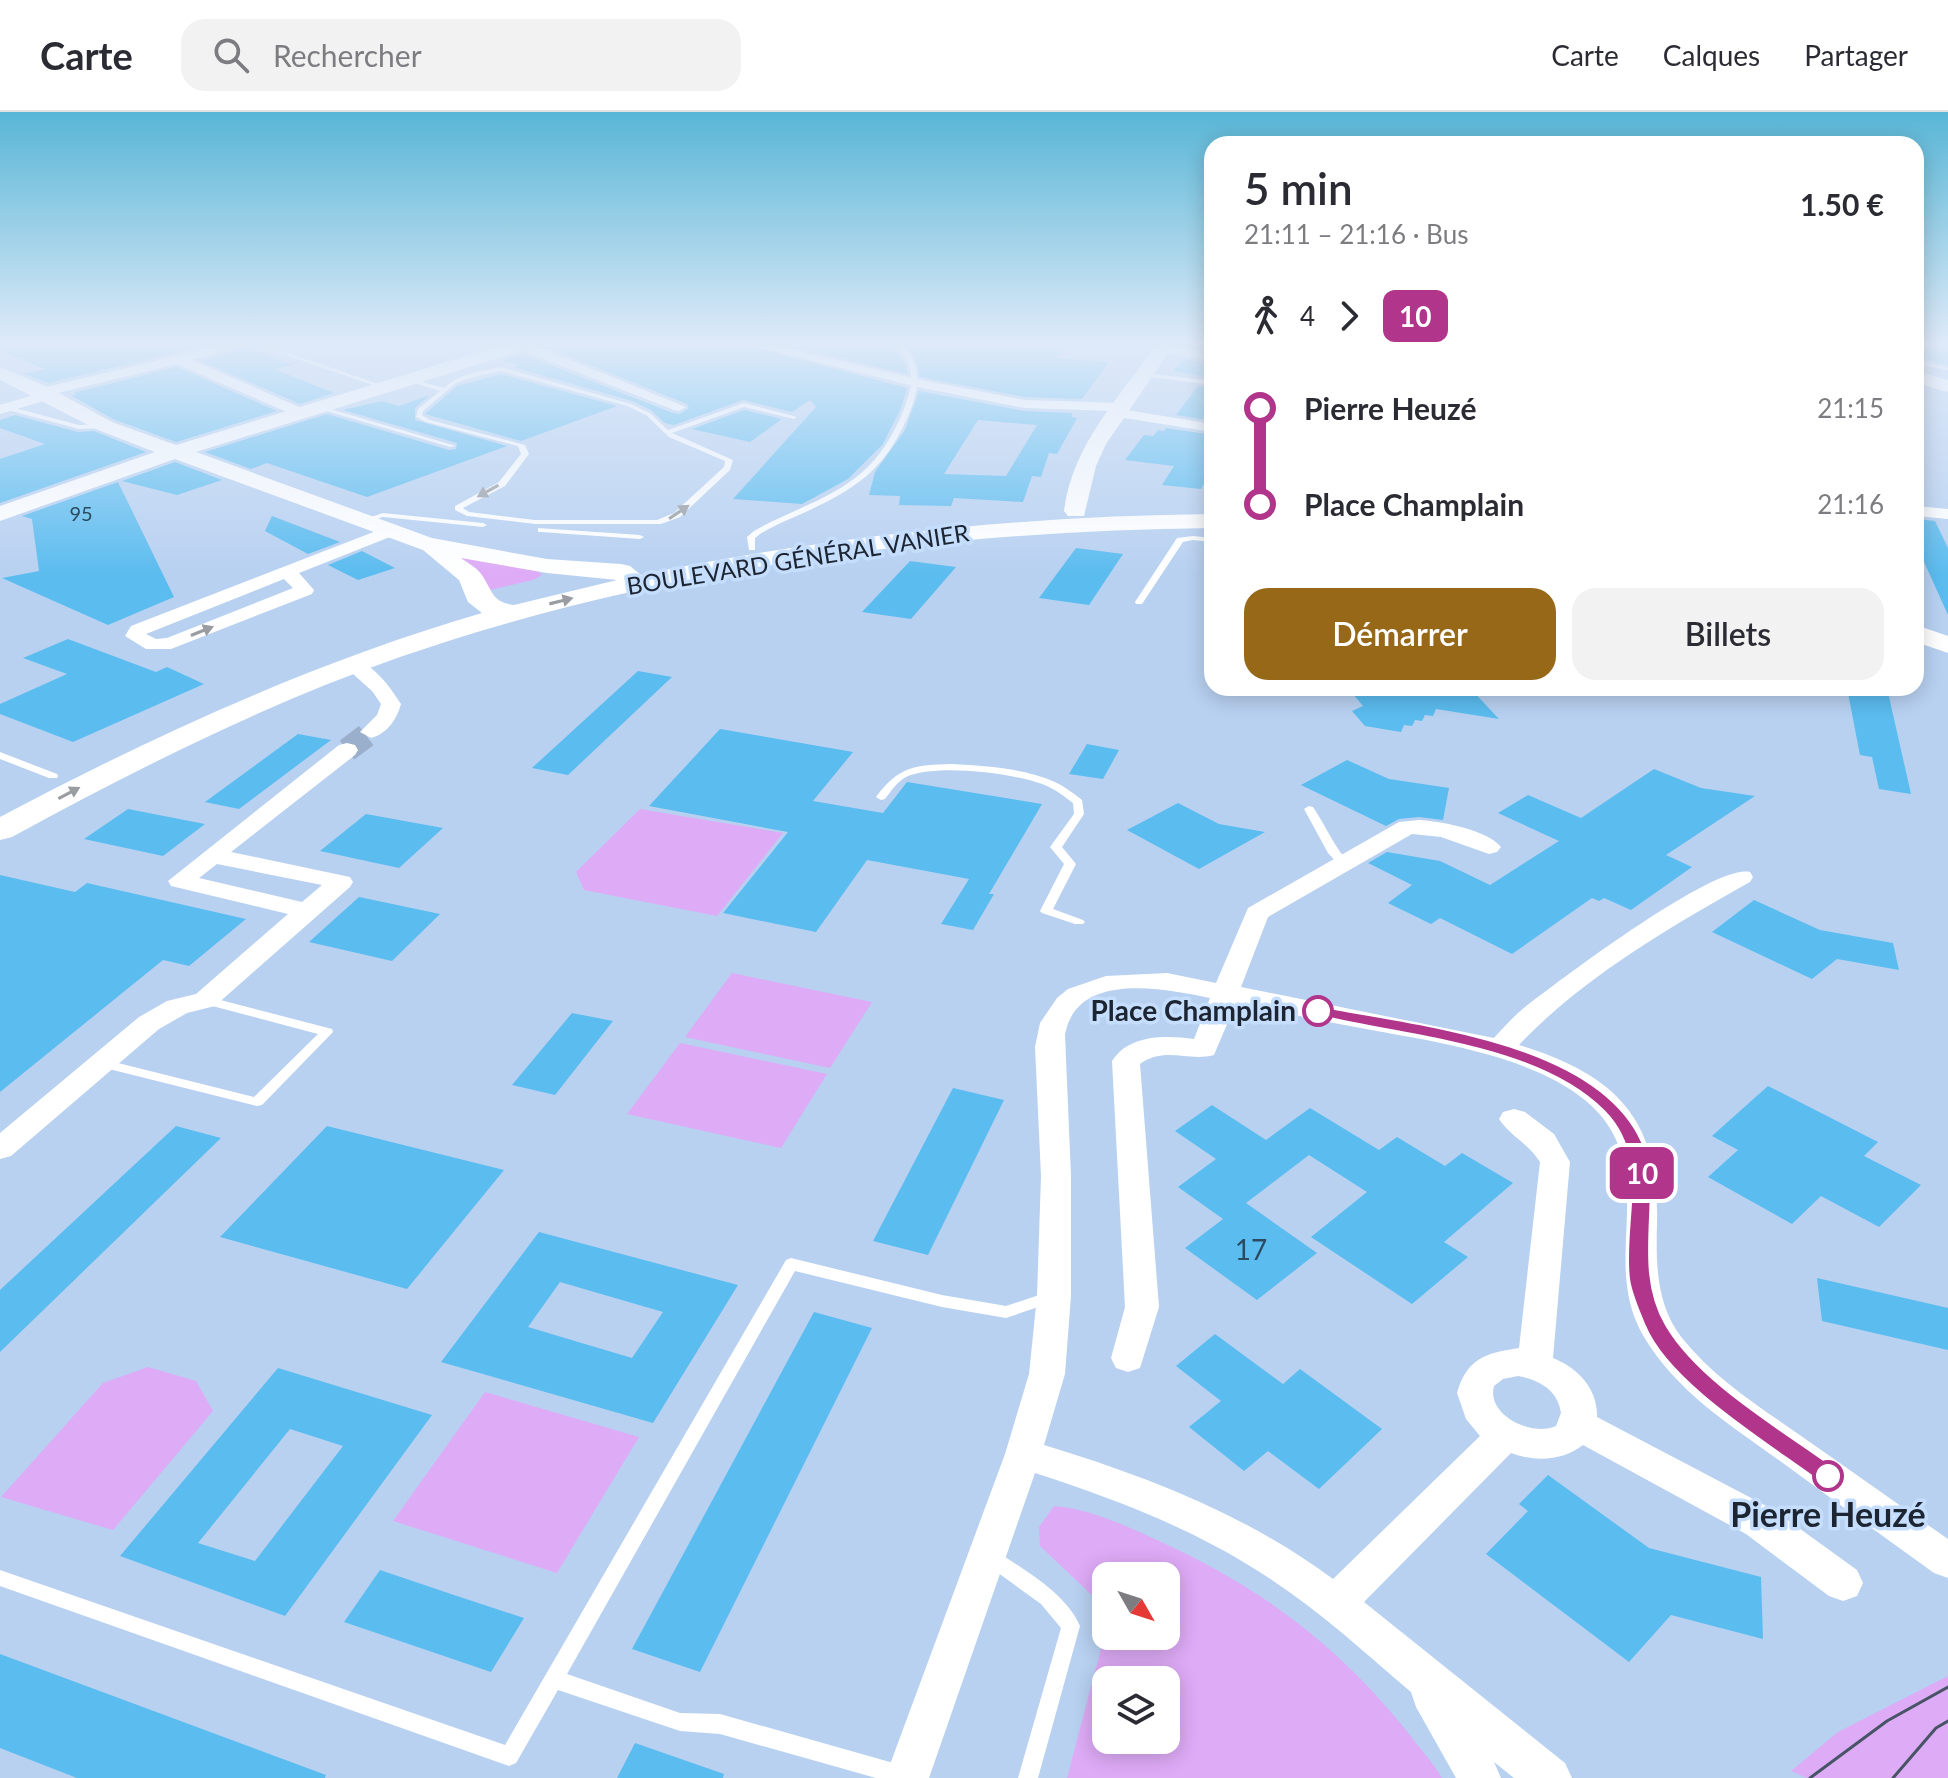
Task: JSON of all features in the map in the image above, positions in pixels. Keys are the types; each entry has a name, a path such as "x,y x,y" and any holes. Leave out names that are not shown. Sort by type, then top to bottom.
{"street":[{"path":"94,420 427,544 619,578"},
{"path":"4,509 278,420"},
{"path":"1076,511 1076,491 1084,464 1114,420"},
{"path":"1170,420 1204,426"},
{"name":"BOULEVARD GÉNÉRAL VANIER","path":"0,830 157,747 264,699 443,634 619,578 752,548 906,525 1076,511 1204,508"},
{"path":"1924,512 1948,514"},
{"name":"BOULEVARD GÉNÉRAL VANIER","path":"0,803 170,719 249,686 481,602 538,585 743,564 945,535 1092,523 1204,521"},
{"path":"138,630 135,636 153,645 171,643 305,590 287,571 389,531"},
{"path":"427,544 470,576 481,602 495,610 516,613"},
{"path":"1924,622 1948,630"},
{"path":"1924,636 1948,645"},
{"path":"353,665 379,687 391,704 387,717 371,732"},
{"path":"307,911 180,881 347,750"},
{"path":"1128,1358 1142,1307 1126,1061 1141,1048 1159,1044 1204,1049 1257,913 1407,827 1431,825 1450,829 1489,847"},
{"path":"0,1149 149,1023 177,1007 205,1000 341,882 213,856"},
{"path":"1500,1048 1532,1015 1659,922 1741,877"},
{"path":"907,1777 1023,1454 1047,1374 1054,1296 1056,1151 1049,1047 1056,1016 1085,993 1126,980 1167,981 1500,1048 1570,1078 1609,1105 1625,1125 1641,1161 1639,1280 1644,1300 1656,1327 1682,1363 1737,1411 1948,1561"},
{"path":"1514,1119 1543,1141 1555,1162 1535,1365"},
{"path":"1502,1363 1535,1365 1552,1373 1572,1390 1581,1411 1579,1425 1571,1436 1558,1443 1540,1446 1504,1436 1480,1413 1474,1387 1490,1368 1502,1363"},
{"path":"1579,1425 1760,1522 1843,1583"},
{"path":"1335,1604 1504,1436"},
{"path":"1023,1454 1091,1475 1258,1550 1386,1643 1421,1676 1550,1778"},
{"path":"1421,1676 1461,1741 1479,1778"}],"lane":[{"path":"50,420 79,427 105,426"},
{"path":"348,420 452,446"},
{"path":"425,420 521,445 525,454 502,484 458,508 467,514 567,523 632,523 670,519 727,468 729,460 666,433 653,420"},
{"path":"666,433 703,420"},
{"path":"752,548 751,537 762,528 807,509 865,477 883,459 903,420"},
{"path":"363,521 383,515 640,537"},
{"path":"1139,602 1180,540 1204,539"},
{"path":"0,755 53,776"},
{"path":"881,797 902,775 929,766 957,767 1046,782 1065,792 1078,802 1079,814 1056,847 1070,864 1046,911 1079,922"},
{"path":"1309,809 1322,826 1335,858 1344,864"},
{"path":"102,1063 257,1102 327,1032 205,1000"},
{"path":"0,1578 509,1756 791,1264 942,1301 1006,1312 1054,1296"},
{"path":"987,1554 1048,1598 1071,1626 1028,1778"},
{"path":"554,1679 680,1722 720,1724 907,1777"}],"shaded area":[{"path":"465,555 537,571 542,575 490,590 477,569 459,557"},
{"path":"640,809 783,833 717,916 584,890 576,872"},
{"path":"732,973 872,1002 830,1068 685,1037"},
{"path":"680,1043 827,1074 781,1148 627,1114"},
{"path":"148,1367 196,1381 213,1411 113,1530 1,1497 103,1383"},
{"path":"485,1392 639,1437 557,1573 393,1521"},
{"path":"1054,1506 1081,1510 1145,1534 1230,1577 1295,1621 1355,1673 1383,1702 1442,1778 1067,1778 1092,1683 1092,1754 1180,1754 1180,1666 1097,1666 1101,1650 1180,1650 1180,1562 1092,1562 1092,1595 1040,1546 1039,1527"},
{"path":"1948,1676 1948,1778 1807,1778 1791,1771 1838,1732"}],"building":[{"path":"0,420 33,420 78,432 94,431 146,452 0,503 0,459 45,444 0,428"},
{"path":"115,420 249,420 176,442"},
{"path":"309,420 346,420 449,450 456,449 457,443 377,420 415,420 507,446 367,497 267,463 251,469 205,452"},
{"path":"445,420 579,420 521,441"},
{"path":"661,420 688,420 674,425"},
{"path":"717,420 781,420 750,442 692,429"},
{"path":"805,420 895,420 883,444 848,479 802,504 733,499"},
{"path":"909,420 1076,420 1057,454 1049,453 1041,477 1032,476 1023,502 954,498 951,506 899,505 900,496 869,495 875,472 905,430","holes":["978,420 1037,425 1006,476 944,474"]},
{"path":"1166,428 1204,434 1204,484 1201,489 1162,485 1174,466 1125,460 1144,435 1153,436 1158,430 1164,431"},
{"path":"175,462 222,480 177,495 122,481"},
{"path":"118,482 174,597 108,625 2,578 39,571 32,519 22,516"},
{"path":"272,516 340,542 308,554 265,531"},
{"path":"1924,520 1935,521 1948,548 1948,615 1924,562"},
{"path":"1076,548 1123,554 1089,605 1039,598"},
{"path":"362,551 395,568 358,580 328,565"},
{"path":"910,561 956,567 911,619 862,612"},
{"path":"68,639 156,672 167,667 204,684 73,742 0,714 0,704 67,674 23,658"},
{"path":"638,671 672,677 568,775 532,768"},
{"path":"1355,696 1477,696 1499,719 1436,709 1433,716 1425,715 1422,721 1415,720 1412,726 1404,725 1401,732 1365,726 1352,711 1363,706"},
{"path":"1849,696 1889,696 1911,794 1879,789 1872,757 1860,755"},
{"path":"720,729 853,752 813,801 883,813 907,782 1042,804 989,894 994,894 973,930 941,924 969,879 867,860 816,932 723,913 788,832 649,806"},
{"path":"298,734 331,740 239,809 205,802"},
{"path":"1087,744 1119,750 1103,779 1069,774"},
{"path":"1347,760 1389,779 1449,788 1443,820 1419,817 1399,819 1386,826 1301,785"},
{"path":"1654,769 1701,788 1755,796 1666,855 1692,867 1631,910 1604,898 1599,901 1592,898 1512,954 1440,918 1431,924 1388,903 1412,885 1368,863 1387,852 1440,861 1490,885 1559,841 1498,813 1528,795 1581,818"},
{"path":"1178,803 1219,824 1265,832 1199,869 1127,830"},
{"path":"128,809 205,824 163,856 84,839"},
{"path":"366,814 443,828 399,868 320,851"},
{"path":"0,875 75,892 87,883 246,919 189,966 163,960 0,1092"},
{"path":"359,897 440,914 392,961 309,942"},
{"path":"1754,900 1820,930 1893,943 1899,970 1837,959 1812,979 1712,932"},
{"path":"572,1013 613,1021 555,1095 512,1085"},
{"path":"1768,1086 1878,1142 1864,1156 1921,1185 1879,1227 1821,1196 1792,1224 1708,1177 1738,1150 1712,1136"},
{"path":"953,1088 1004,1100 928,1255 873,1241"},
{"path":"1212,1105 1266,1140 1310,1108 1379,1150 1397,1137 1445,1166 1462,1153 1513,1183 1444,1242 1468,1257 1412,1304 1311,1237 1367,1192 1309,1155 1246,1203 1317,1253 1257,1300 1185,1248 1223,1219 1178,1187 1216,1159 1175,1131"},
{"path":"176,1126 221,1138 0,1352 0,1290"},
{"path":"327,1126 504,1170 407,1289 220,1237"},
{"path":"539,1232 738,1285 653,1423 441,1362","holes":["560,1282 663,1312 632,1358 528,1327"]},
{"path":"1817,1278 1948,1308 1948,1350 1822,1321"},
{"path":"814,1312 872,1328 700,1672 632,1649"},
{"path":"1215,1334 1283,1384 1300,1369 1382,1429 1319,1489 1268,1451 1244,1471 1189,1427 1221,1401 1176,1366"},
{"path":"278,1368 432,1415 285,1616 120,1556","holes":["290,1429 343,1446 255,1561 198,1543"]},
{"path":"1548,1475 1649,1548 1761,1577 1763,1639 1671,1615 1629,1662 1486,1554 1528,1511 1519,1504"},
{"path":"380,1570 524,1618 491,1672 344,1622"},
{"path":"0,1654 326,1775 325,1778 77,1778 0,1748"},
{"path":"635,1743 724,1774 723,1778 617,1778"}],"tunnel":[{"path":"347,750 371,732"}],"tram line":[{"path":"1810,1778 1887,1721 1948,1687"},
{"path":"1893,1778 1936,1728 1948,1721"}],"bus line":[{"name":"10","path":"1318,1011 1472,1041 1516,1053 1570,1078 1609,1105 1635,1142 1641,1161 1639,1280 1656,1327 1682,1363 1705,1384 1737,1411 1828,1476"}],"place":[{"name":"Place Champlain","path":"1318,1011"},
{"name":"Pierre Heuzé","path":"1828,1476"}]}
